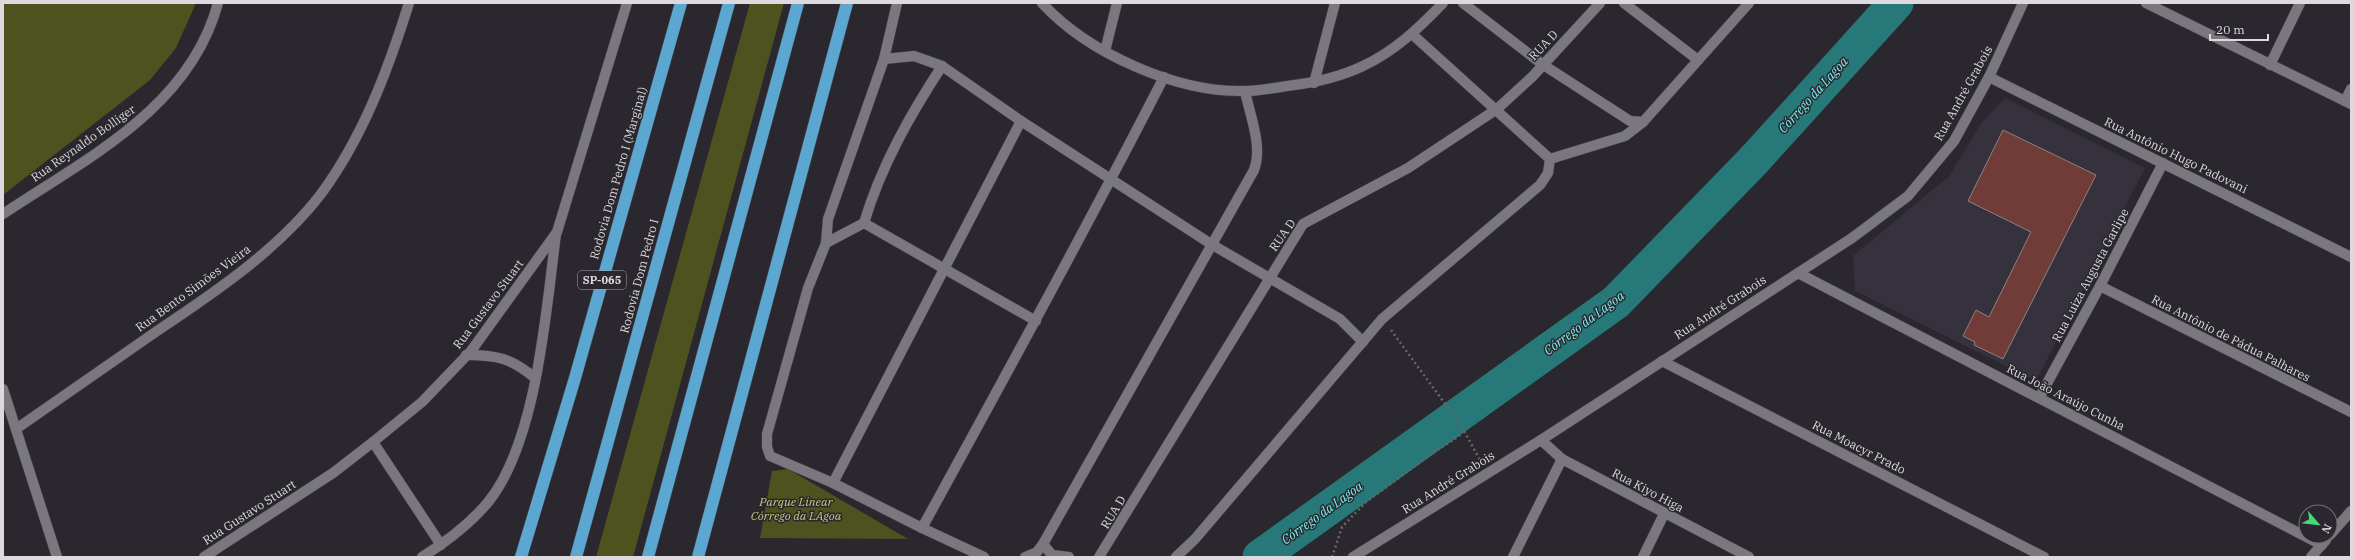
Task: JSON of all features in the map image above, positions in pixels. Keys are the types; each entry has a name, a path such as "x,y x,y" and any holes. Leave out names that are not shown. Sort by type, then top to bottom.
{"highway":[{"name":"Rodovia Dom Pedro I (Marginal)","path":"520,557 575,378 681,3"},
{"name":"Rodovia Dom Pedro I","path":"576,557 729,3"},
{"path":"648,557 798,3"},
{"path":"698,557 847,3"}],"street":[{"name":"Rua Reynaldo Bolliger","path":"3,214 129,130 159,103 186,73 211,28 218,3"},
{"name":"Rua Bento Simões Vieira","path":"16,429 206,298 259,257 300,218 333,177 354,142 381,83 409,3"},
{"name":"Rua Gustavo Stuart","path":"204,557 333,473 422,402 466,356 557,232 627,3"},
{"path":"897,3 884,59 828,219 826,243 808,288 767,434 767,447 770,456 833,483 922,528 984,557"},
{"path":"1042,3 1059,21 1104,51 1164,77 1204,87 1245,91 1314,83 1363,66 1413,35 1443,3"},
{"path":"1104,51 1117,3"},
{"path":"1314,83 1335,3"},
{"path":"1463,3 1542,64 1630,121 1643,122"},
{"name":"RUA D","path":"1099,557 1269,277 1303,224 1408,168 1497,109 1600,3"},
{"path":"1624,3 1698,60"},
{"path":"1550,159 1625,136 1643,122 1749,3"},
{"name":"Rua André Grabois","path":"1353,557 1541,440 1852,238 1908,196 1954,141 1989,77 2023,3"},
{"path":"2146,3 2270,66 2348,103 2351,89"},
{"path":"2270,66 2300,3"},
{"path":"1413,35 1497,109 1550,159"},
{"path":"884,59 914,56 942,66 1021,121 1113,179 1210,244 1340,319 1363,342"},
{"path":"826,243 864,222 872,196 910,116 942,66"},
{"path":"922,528 1113,179 1164,77"},
{"name":"Rua Antônio Hugo Padovani","path":"1989,77 2351,257"},
{"path":"1025,557 1037,552 1043,544 1258,158 1245,91"},
{"path":"833,483 946,270 1021,121"},
{"path":"1176,557 1195,538 1382,319 1540,185 1548,173 1550,159"},
{"name":"Rua Luiza Augusta Garlipe","path":"2039,398 2100,286 2163,163"},
{"path":"864,222 1036,321"},
{"path":"422,557 441,545 479,511 490,499 510,467 528,412 535,378 557,232"},
{"name":"Rua João Araújo Cunha","path":"1798,273 2322,545"},
{"name":"Rua Antônio de Pádua Palhares","path":"2100,286 2351,412"},
{"path":"466,356 501,357 520,365 535,378"},
{"name":"Rua Moacyr Prado","path":"1662,361 2044,557"},
{"path":"3,389 57,557"},
{"name":"Rua Kiyo Higa","path":"1541,440 1562,459 1664,514 1749,557"},
{"path":"373,442 441,545"},
{"path":"1513,557 1562,459"},
{"path":"2338,526 2351,511"},
{"path":"1643,557 1664,514"},
{"path":"1043,544 1052,555 1069,557"},
{"path":"2311,557 2322,545"}],"path":[{"path":"1382,319 1462,427 1463,431 1476,450 1486,474"},
{"path":"1332,557 1342,527 1366,502 1434,452 1458,437 1463,431"}],"shaded area":[{"path":"2005,98 2145,168 2036,381 1855,291 1853,256 1949,176 1982,122"}],"green space":[{"path":"3,3 196,3 176,48 150,80 3,195"},
{"path":"750,3 784,3 633,557 596,557"},
{"name":"Parque Linear Córrego da LAgoa","path":"788,469 908,539 760,538 772,471"}],"building":[{"path":"2003,130 2096,175 2003,359 1974,345 1975,342 1963,336 1976,310 1989,317 2031,232 1968,201"}],"waterway":[{"name":"Córrego da Lagoa","path":"1260,557 1616,302 1754,160 1896,3"}]}
